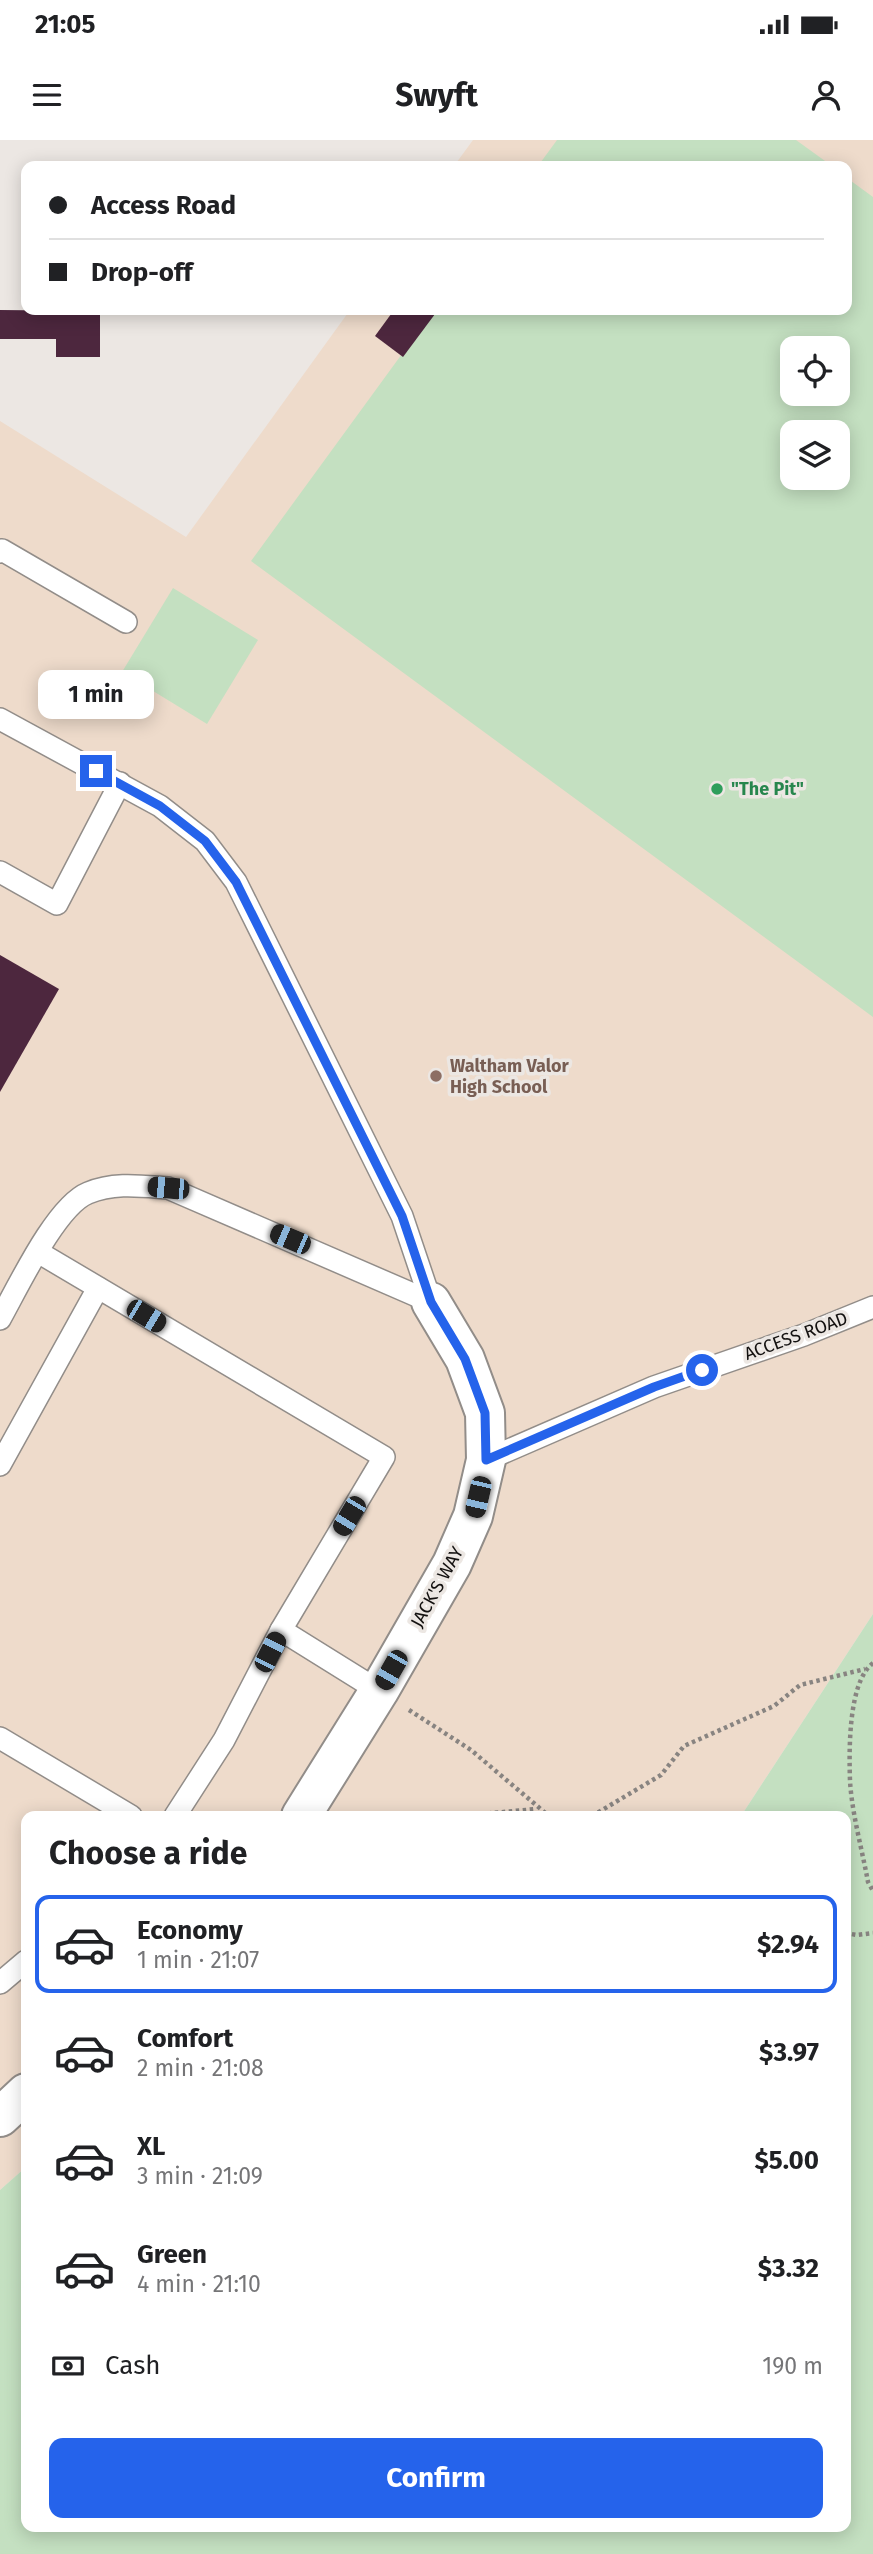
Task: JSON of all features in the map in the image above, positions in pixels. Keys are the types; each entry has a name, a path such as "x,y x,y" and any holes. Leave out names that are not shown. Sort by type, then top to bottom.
{"street":[{"name":"JACK'S WAY","path":"304,1811 379,1691 452,1564 473,1516 486,1460 485,1413 465,1359 431,1302"},
{"path":"0,2117 21,2098"}],"lane":[{"path":"0,552 2,550 126,622"},
{"path":"0,719 160,806 205,841 236,882 402,1216 431,1302"},
{"path":"0,873 57,904 120,783"},
{"path":"0,1319 60,1217 87,1193 122,1184 168,1188 431,1302"},
{"path":"38,1252 384,1457 281,1630 224,1740 178,1811"},
{"path":"0,1465 99,1288"},
{"name":"ACCESS ROAD","path":"486,1460 654,1387 804,1335 873,1307"},
{"path":"281,1630 379,1691"},
{"path":"0,1738 123,1811"},
{"path":"0,1983 21,1965"}],"path":[{"path":"600,1811 661,1775 684,1746 774,1706 800,1685 865,1669 873,1663"},
{"path":"865,1669 854,1697 850,1782 868,1882 873,1891"},
{"path":"379,1691 471,1750 542,1811"},
{"path":"508,1811 537,1808"},
{"path":"851,1933 873,1933"}],"shaded area":[{"name":"Waltham Valor High School","path":"473,140 873,140 873,1614 744,1811 21,1811 21,2171 0,2190 0,421 186,537 346,315 852,315 852,161 458,161"}],"green space":[{"path":"557,140 796,140 825,161 542,161"},
{"name":"\"The Pit\"","path":"852,182 873,197 873,1017 251,561 430,315 852,315"},
{"path":"173,588 258,640 207,724 122,672"},
{"path":"873,1614 873,2554 0,2554 0,2190 21,2171 21,2532 851,2532 851,1811 744,1811"}],"building":[{"path":"0,310 21,310 21,315 100,315 100,357 56,357 56,339 0,339"},
{"path":"390,315 434,315 403,357 375,336"},
{"path":"0,955 59,989 0,1092"}],"place":[{"name":"\"The Pit\"","path":"717,789"},
{"name":"Waltham Valor High School","path":"436,1076"}],"route":[{"path":"96,771 160,806 205,841 236,882 402,1216 431,1302 465,1359 485,1413 486,1460 609,1405 702,1370"}]}
